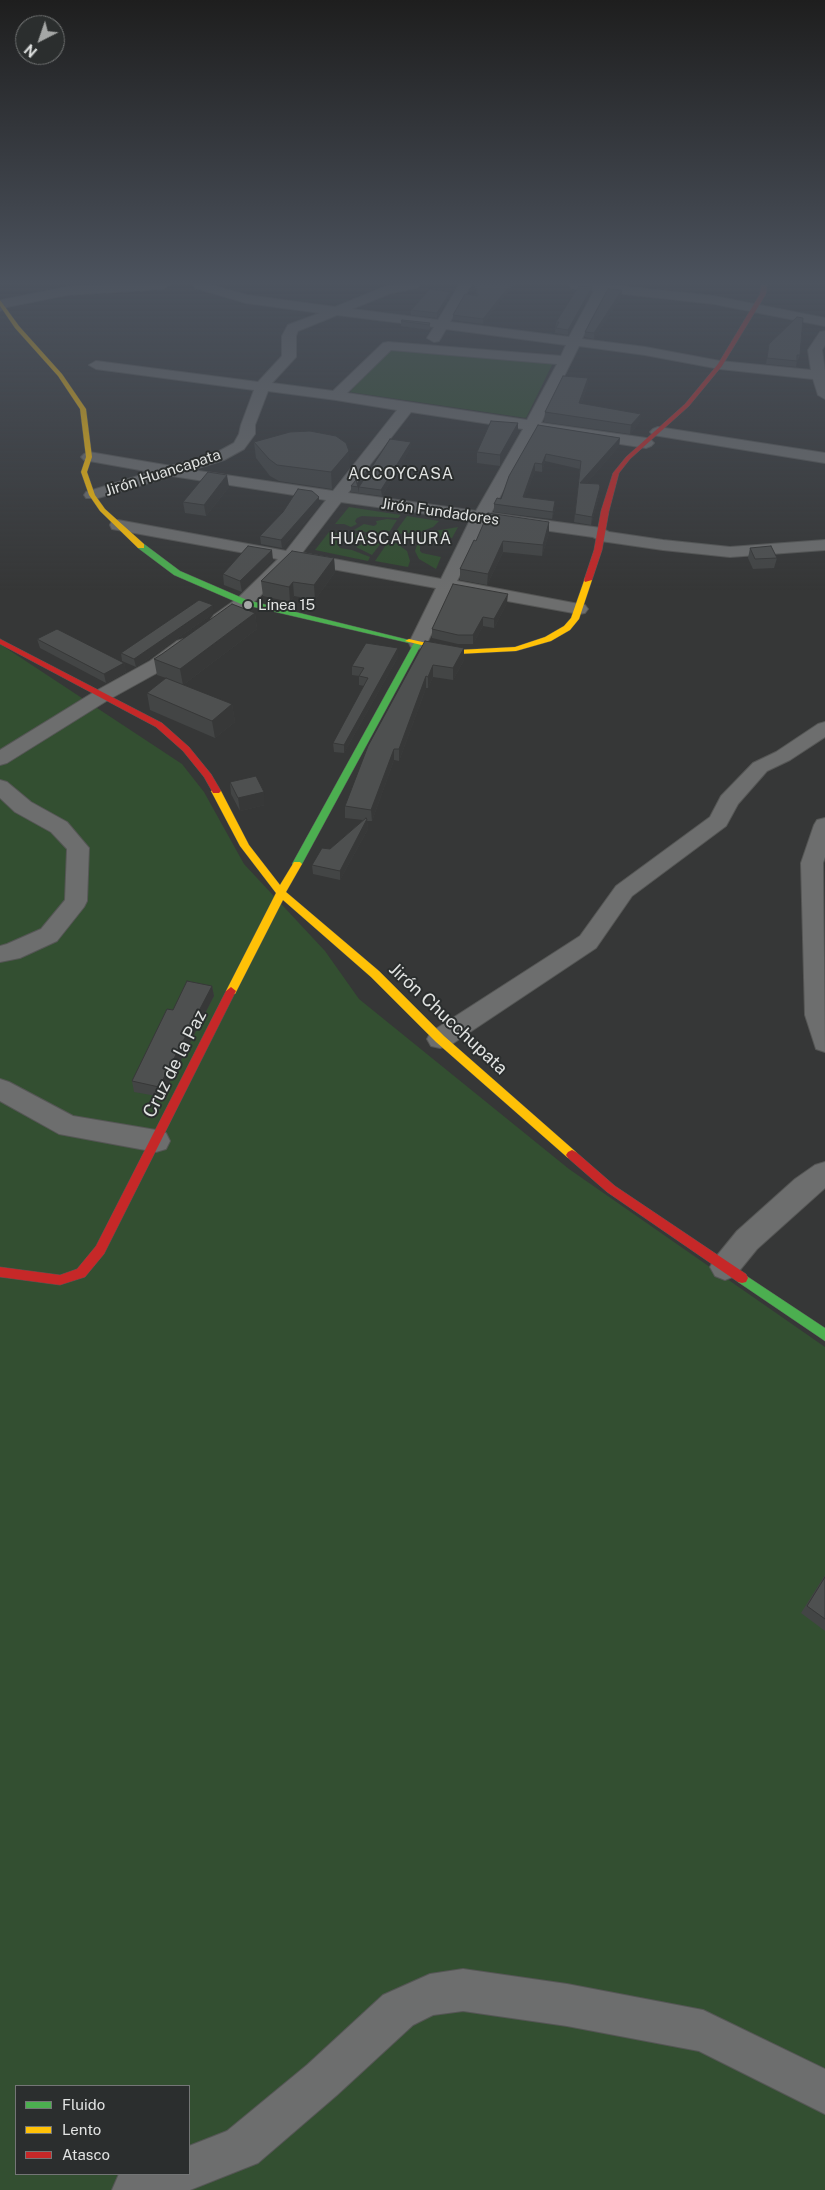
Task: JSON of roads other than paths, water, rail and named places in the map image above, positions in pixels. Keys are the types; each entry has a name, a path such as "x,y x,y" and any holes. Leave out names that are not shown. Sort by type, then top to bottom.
{"main road":[{"path":"68,387 83,409 89,457 84,472 92,495 102,510 149,553 177,572 208,588 244,602 458,652 516,649 548,639 567,628 575,619 580,609 598,550 605,510 616,473 628,458 693,399 702,387"},
{"name":"Jirón Chucchupata","path":"0,641 159,725 186,749 208,776 245,846 281,893 375,974 440,1039 612,1189 825,1335"},
{"path":"281,893 418,643"},
{"name":"Cruz de la Paz","path":"0,1272 26,1277 60,1280 81,1273 100,1250 281,893"}],"street":[{"name":"Jirón Huancapata","path":"92,495 177,472 219,458 239,446 247,434 248,425 262,387"},
{"path":"271,387 532,425 825,458"},
{"path":"336,396 345,387"},
{"path":"418,643 480,517 505,476 552,387"},
{"path":"0,760 101,696 157,665 244,602 290,557 407,407"},
{"name":"Jirón Fundadores","path":"89,457 338,497 671,546 730,552 825,545"},
{"path":"118,524 580,609"},
{"path":"440,1039 588,942 624,891 718,821 729,801 760,768 783,756 825,728"},
{"path":"0,788 23,807 59,827 78,848 76,901 48,935 12,952 0,954"},
{"path":"825,825 812,863 817,1015 825,1042"},
{"path":"0,1089 68,1126 156,1142"},
{"path":"724,1267 747,1240 805,1187 825,1173"},
{"path":"190,2168 242,2148 322,2080 398,2010 430,1995 463,1990 568,2005 703,2031 825,2092"},
{"path":"134,2190 172,2175"}],"place":[{"name":"Línea 15","path":"248,605"}],"district":[{"name":"ACCOYCASA","path":"401,474"},
{"name":"HUASCAHURA","path":"391,539"}]}
